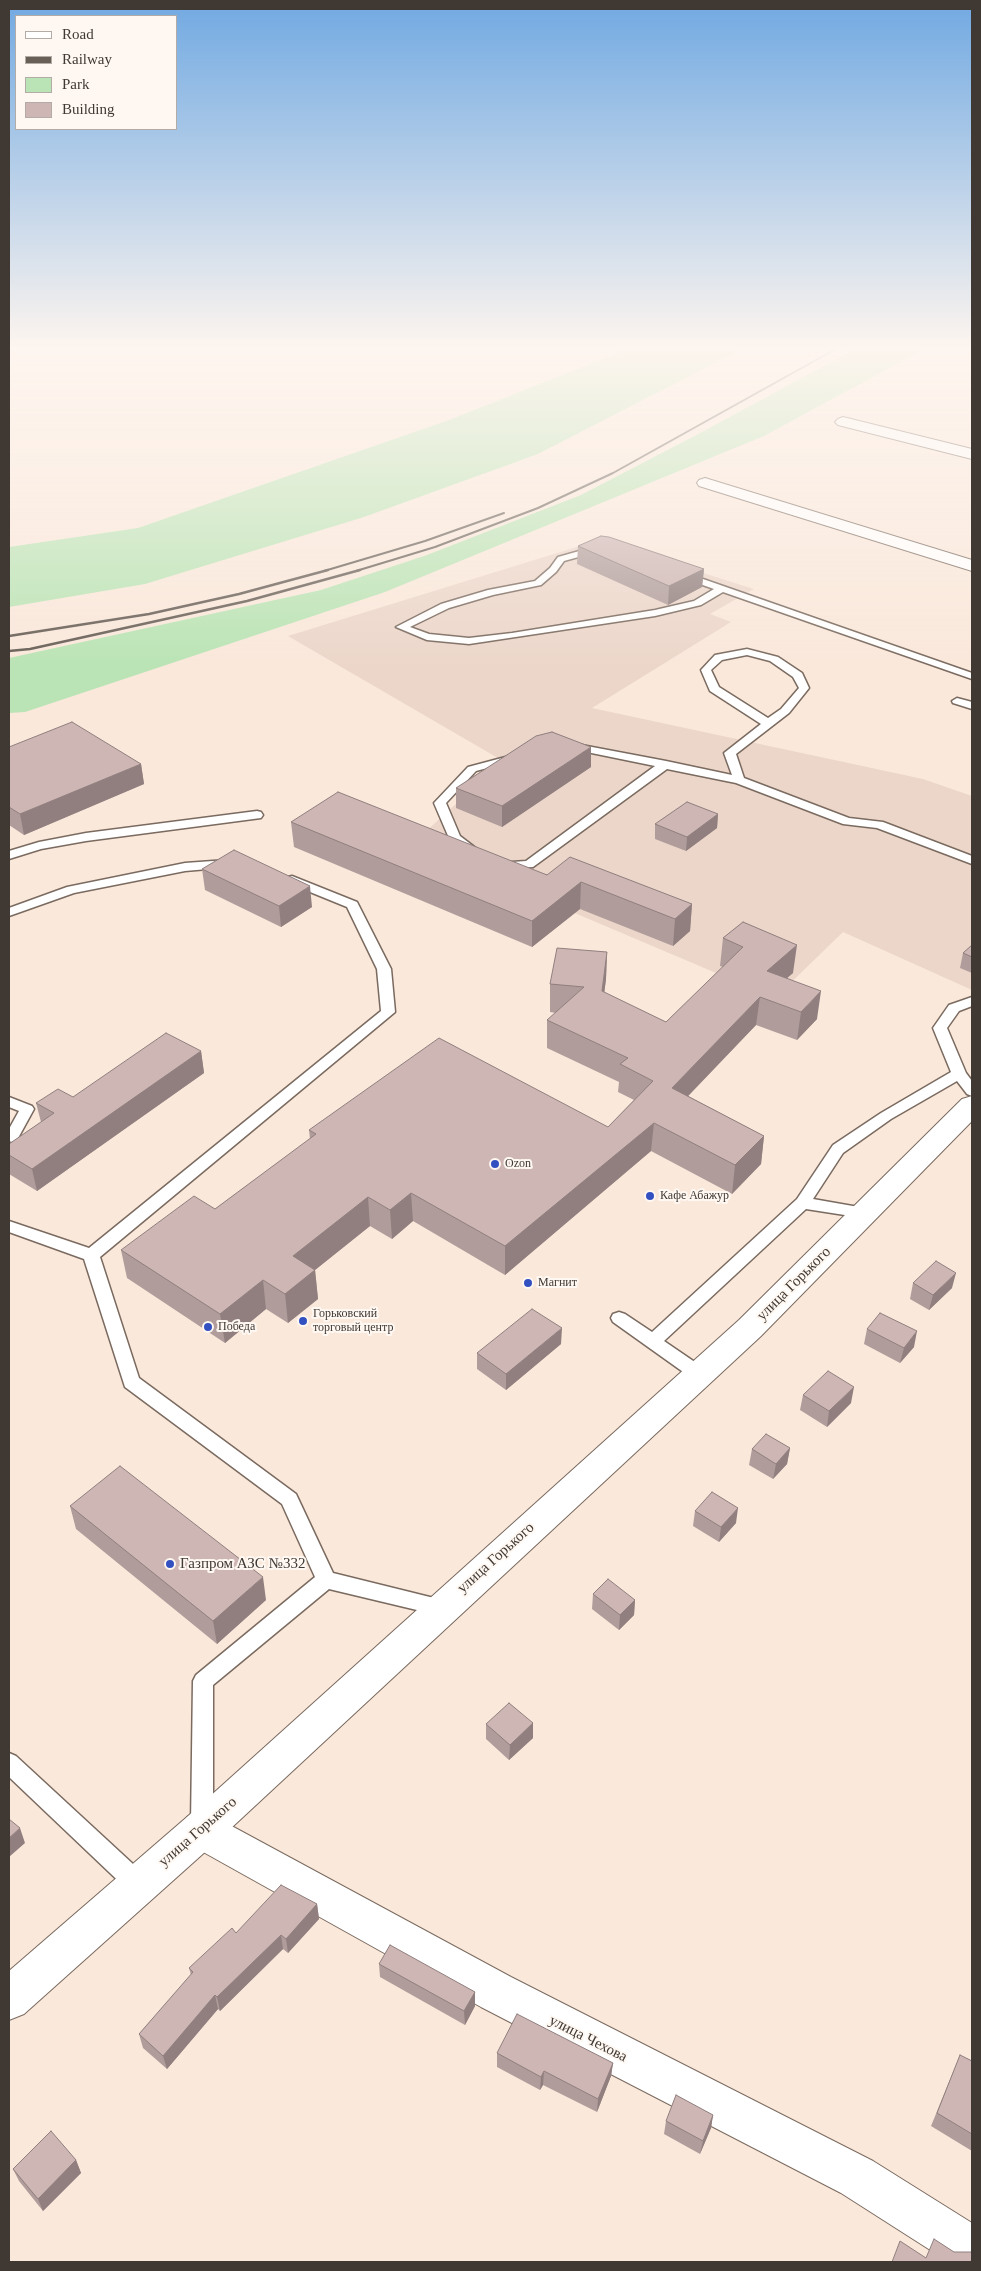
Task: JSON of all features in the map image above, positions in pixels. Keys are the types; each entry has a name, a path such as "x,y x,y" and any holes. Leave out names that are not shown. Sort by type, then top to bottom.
{"street":[{"path":"705,483 972,566"},
{"name":"улица Горького","path":"9,1999 138,1884 202,1830 442,1608 750,1328 972,1105"},
{"name":"улица Чехова","path":"202,1830 496,1992 857,2177 972,2250"}],"lane":[{"path":"610,550 596,548 560,559 553,570 538,582 491,592 445,606 401,627 427,637 469,641 512,636 655,613 697,603 722,589"},
{"path":"677,573 972,676"},
{"path":"739,780 730,753 785,710 804,688 798,676 774,659 747,652 719,657 706,670 714,689 768,723"},
{"path":"957,701 972,706"},
{"path":"562,744 739,780 848,821 879,825 972,860"},
{"path":"525,755 472,770 440,803 455,838 498,866 529,864 666,764"},
{"path":"9,855 39,846 86,838 257,815"},
{"path":"9,912 70,890 185,867 241,864"},
{"path":"91,1254 388,1012 384,969 352,905 275,874"},
{"path":"972,1001 954,1008 940,1028 958,1074 972,1091"},
{"path":"653,1341 803,1204 838,1148 886,1116 958,1074"},
{"path":"9,1102 27,1109 12,1137 9,1136"},
{"path":"803,1204 864,1213"},
{"path":"9,1226 91,1254"},
{"path":"91,1254 131,1382 289,1500 326,1580"},
{"path":"619,1318 699,1374"},
{"path":"326,1580 442,1608"},
{"path":"202,1830 203,1681 326,1580"},
{"path":"9,1763 138,1884"}],"shaded area":[{"path":"599,540 754,589 710,614 731,622 592,708 923,779 972,796 972,990 843,932 775,998 412,844 503,761 288,636"}],"green space":[{"path":"345,456 533,456 364,517 145,584 9,607 9,547 138,528"},
{"path":"656,456 715,456 385,592 25,712 9,713 9,658 321,590 427,555 581,495"}],"building":[{"path":"601,536 704,569 669,586 578,546"},
{"path":"72,722 141,764 20,814 9,807 9,747"},
{"path":"552,732 591,747 502,806 456,788 536,736"},
{"path":"338,792 547,875 570,857 692,904 675,919 581,882 532,921 291,822"},
{"path":"687,802 718,814 687,837 655,824"},
{"path":"234,850 310,886 279,906 202,869"},
{"path":"743,922 797,945 767,971 821,991 801,1012 760,997 672,1088 764,1136 735,1165 654,1123 505,1246 411,1193 390,1210 368,1197 293,1256 315,1270 285,1294 263,1280 220,1314 121,1250 194,1196 215,1209 316,1134 309,1130 439,1038 608,1127 653,1081 620,1064 628,1058 547,1020 584,987 550,984 557,948 607,952 602,991 666,1022 743,947 723,938"},
{"path":"972,945 972,957 963,953"},
{"path":"166,1033 201,1051 32,1169 9,1155 9,1144 54,1113 36,1103 58,1089 73,1097"},
{"path":"936,1261 956,1273 933,1295 913,1283"},
{"path":"532,1309 562,1328 506,1374 477,1353"},
{"path":"880,1313 917,1331 904,1348 867,1329"},
{"path":"828,1371 854,1387 829,1411 803,1395"},
{"path":"766,1434 790,1448 776,1464 752,1449"},
{"name":"Газпром АЗС №332","path":"120,1466 263,1577 213,1621 70,1506"},
{"path":"712,1492 738,1508 721,1527 695,1511"},
{"path":"608,1579 635,1600 620,1615 593,1594"},
{"path":"509,1703 533,1723 510,1745 486,1724"},
{"path":"9,1819 20,1828 9,1838"},
{"path":"281,1885 317,1904 286,1939 281,1935 217,1997 215,1995 163,2056 139,2034 193,1972 189,1968 232,1928 236,1933"},
{"path":"390,1945 475,1992 464,2011 379,1964"},
{"path":"517,2014 613,2063 598,2099 544,2071 541,2077 497,2053"},
{"path":"960,2055 972,2061 972,2134 937,2113"},
{"path":"676,2095 713,2115 703,2141 666,2121"},
{"path":"51,2131 76,2160 38,2199 13,2169"},
{"path":"934,2239 954,2252 972,2252 971,2262 892,2262 900,2241 926,2258"}],"railway":[{"path":"356,571 435,547 538,508 613,473 644,456"},
{"path":"324,571 425,541 504,513"},
{"path":"9,636 149,614 239,594 328,570"},
{"path":"9,651 30,649 247,601 360,570"}],"place":[{"name":"Ozon","path":"495,1164"},
{"name":"Кафе Абажур","path":"650,1196"},
{"name":"Магнит","path":"528,1283"},
{"name":"Горьковский торговый центр","path":"303,1321"},
{"name":"Победа","path":"208,1327"},
{"name":"Газпром АЗС №332","path":"170,1564"}]}
